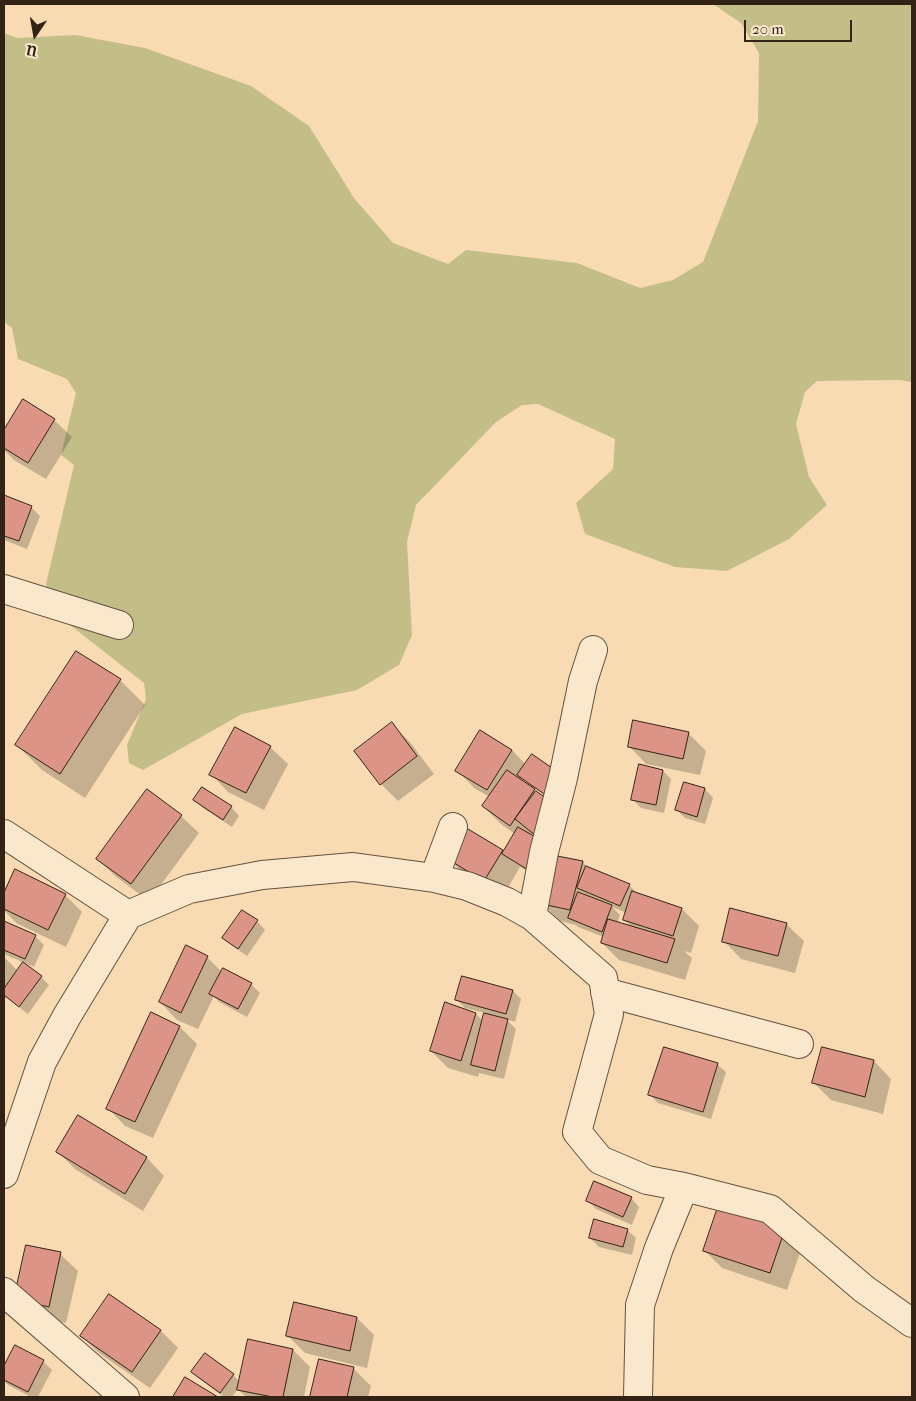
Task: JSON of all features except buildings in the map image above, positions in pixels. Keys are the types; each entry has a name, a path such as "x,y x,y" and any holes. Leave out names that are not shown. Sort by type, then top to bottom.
{"street":[{"path":"4,588 119,626"},
{"path":"532,916 544,852 565,770 583,681 594,650"},
{"path":"434,878 452,827"},
{"path":"4,834 128,915"},
{"path":"4,1174 42,1062 66,1016 128,915 190,889 262,874 353,867 434,878 467,886 507,902 532,916 603,978 609,1014 577,1132 600,1160 647,1180 684,1187 770,1209 864,1289 912,1323"},
{"path":"605,992 799,1044"},
{"path":"638,1397 640,1305 659,1248 684,1187"},
{"path":"4,1292 125,1397"}],"shaded area":[{"path":"713,4 912,4 912,382 900,380 817,381 805,392 796,424 809,477 827,505 789,539 727,571 675,567 585,534 576,503 613,469 615,439 538,404 522,405 496,422 416,505 407,542 412,635 399,665 357,690 242,714 143,770 129,763 127,745 146,699 144,683 56,614 46,584 74,465 61,455 76,393 67,379 18,359 12,328 4,322 4,33 17,38 75,35 145,48 251,86 309,126 354,198 393,243 448,264 466,250 577,263 640,288 673,280 703,262 758,121 759,53 741,23"}]}
